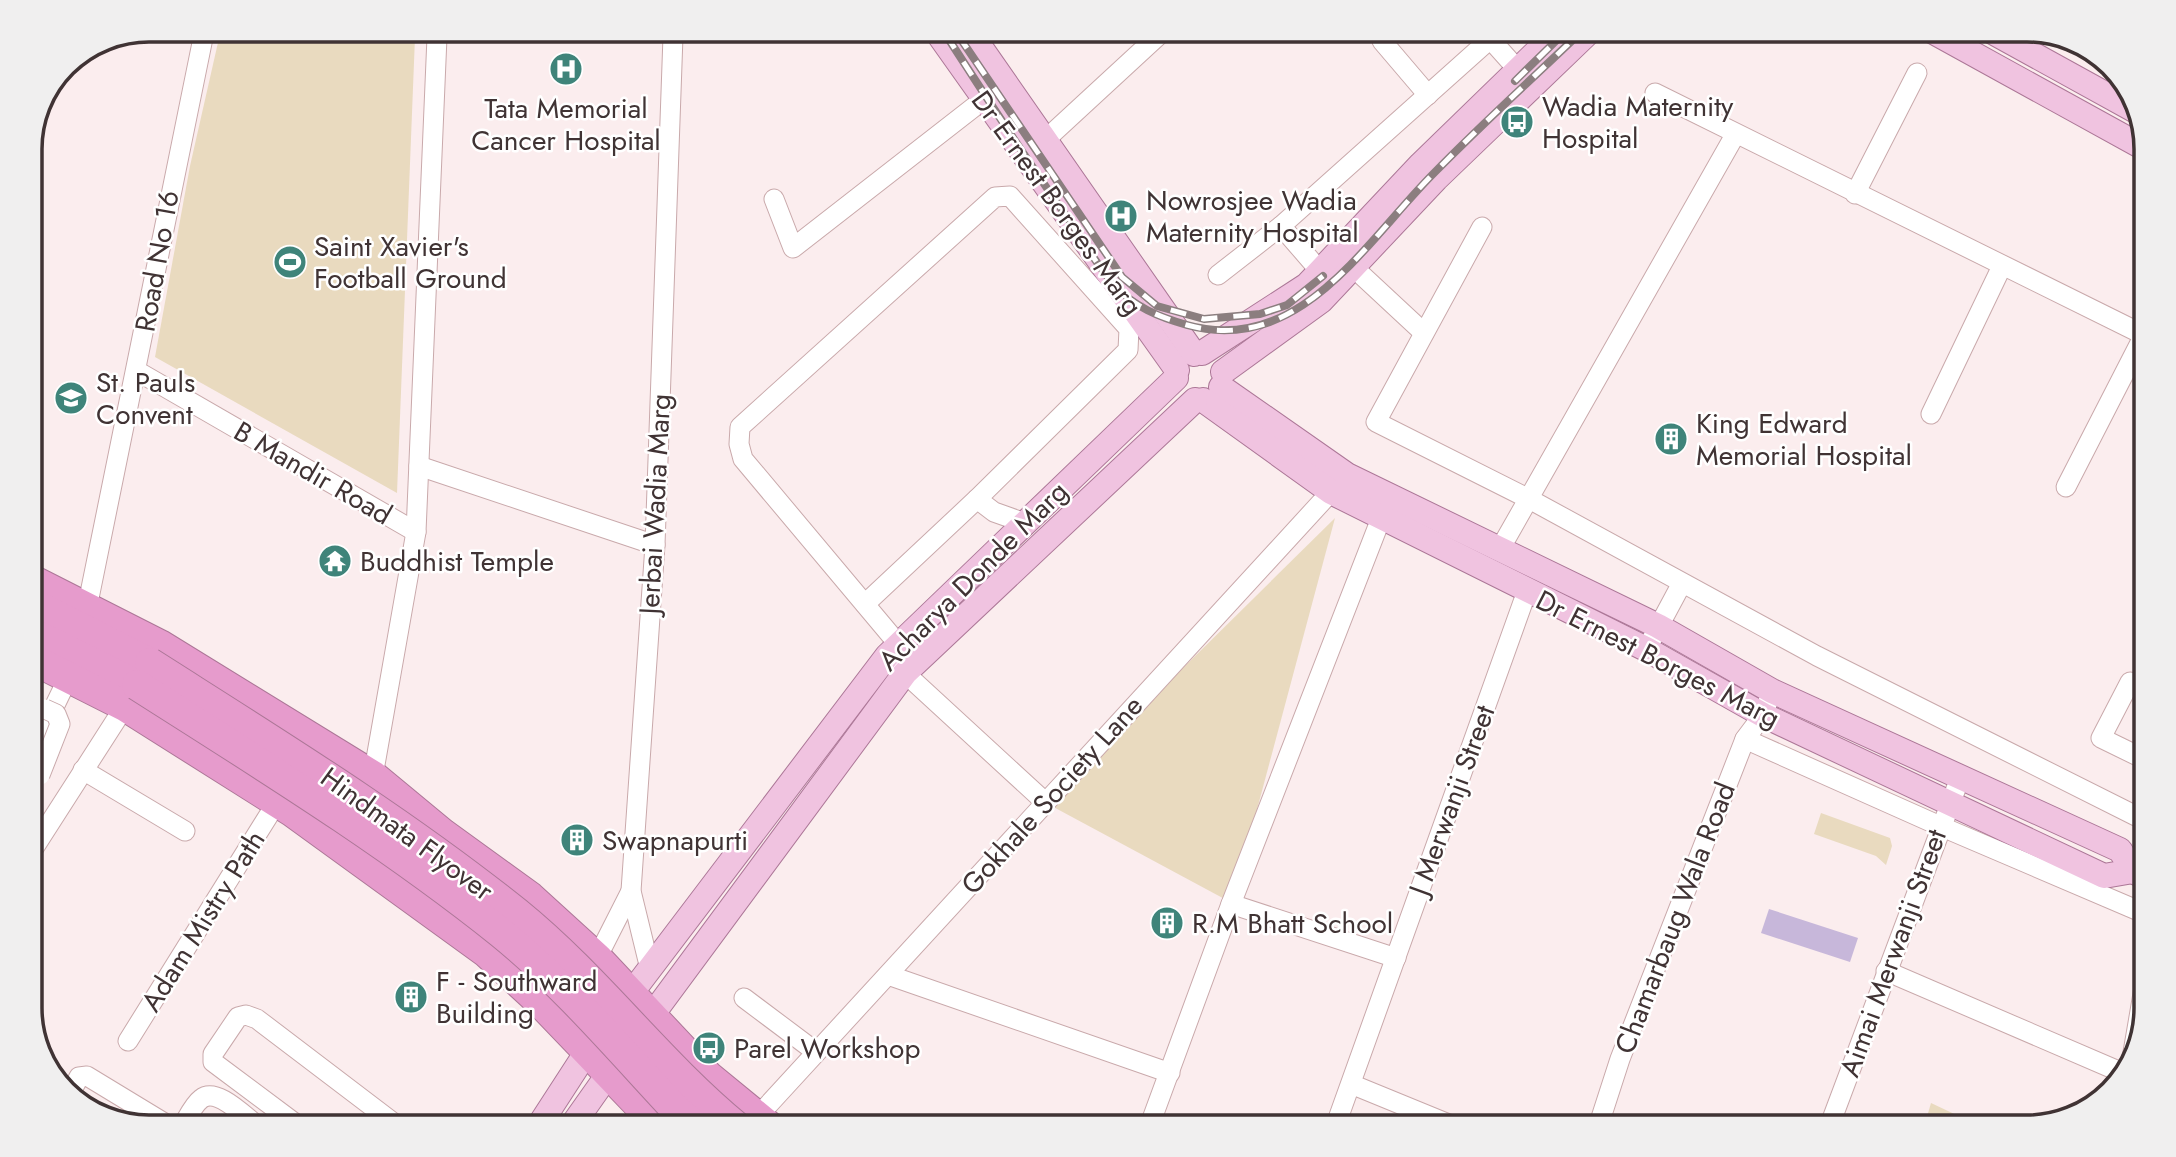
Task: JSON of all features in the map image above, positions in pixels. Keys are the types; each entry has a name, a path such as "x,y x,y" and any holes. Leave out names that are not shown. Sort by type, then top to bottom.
{"highway":[{"path":"42,585 160,645 373,776 443,834 530,897 597,958 746,1115"},
{"name":"Hindmata Flyover","path":"42,612 137,685 306,792 501,934 557,985 682,1115"},
{"name":"Hindmata Flyover","path":"42,638 321,770 517,914 575,966 694,1091 738,1115"},
{"path":"42,664 68,678 137,685 277,802 486,952 544,1005 648,1115"},
{"path":"632,1099 684,1047"}],"main road":[{"name":"Dr Ernest Borges Marg","path":"952,42 983,100 1187,364"},
{"name":"Dr Ernest Borges Marg","path":"977,42 1044,141 1187,364"},
{"name":"Acharya Donde Marg","path":"546,1115 587,1050 649,969 897,658 1025,523 1187,364 1316,286 1353,267 1518,70 1547,42"},
{"name":"Acharya Donde Marg","path":"579,1115 653,1016 897,658 1210,390 1464,137 1577,42"},
{"path":"1952,42 2134,142"},
{"path":"2011,42 2124,104"},
{"path":"1215,359 1210,390 1182,393 1187,364 1215,359"},
{"name":"Dr Ernest Borges Marg","path":"1210,390 1339,483 1385,507 1479,567 1646,649 1944,815 2104,876 2134,874"},
{"name":"Dr Ernest Borges Marg","path":"1385,507 1495,546 1658,626 1772,691 2120,850 2134,867"}],"street":[{"name":"Road No 16","path":"87,608 137,371 176,159 202,42"},
{"path":"373,776 416,532 438,42"},
{"name":"Jerbai Wadia Marg","path":"649,969 631,891 655,545 673,42"},
{"path":"1044,141 1151,42"},
{"path":"1383,42 1428,95"},
{"path":"1218,275 1280,226 1428,95 1483,42"},
{"path":"1496,42 1518,70"},
{"path":"1855,194 1917,73"},
{"path":"1655,93 2134,331"},
{"path":"774,200 793,248 983,100"},
{"path":"1479,567 1531,500 1735,135"},
{"path":"865,604 977,499 1128,350 1129,329 1010,196 995,197 740,427 739,444 743,459 865,604 897,658 1045,802"},
{"path":"1280,226 1316,286"},
{"path":"1482,227 1376,422 1531,500 1817,656 2134,816"},
{"path":"1931,414 2002,266"},
{"path":"1353,267 1424,333"},
{"path":"2066,487 2134,357"},
{"name":"B Mandir Road","path":"137,371 416,532"},
{"path":"419,466 655,545"},
{"name":"Gokhale Society Lane","path":"763,1115 816,1052 1339,483"},
{"path":"977,499 994,512 1025,523"},
{"path":"1154,1115 1231,904 1385,507"},
{"path":"1646,649 1682,583"},
{"name":"J Merwanji Street","path":"1339,1115 1527,591"},
{"path":"42,732 68,678"},
{"path":"2130,682 2101,738 2134,754"},
{"path":"42,835 137,685"},
{"name":"Chamarbaug Wala Road","path":"1602,1115 1620,1059 1745,738 1763,715 1772,691"},
{"path":"42,761 60,724 56,714 45,709"},
{"path":"1745,738 1944,815 2134,908"},
{"path":"83,771 185,831"},
{"name":"Aimai Merwanji Street","path":"1833,1115 1960,778"},
{"name":"Adam Mistry Path","path":"128,1041 277,802"},
{"path":"544,1005 597,958 631,891"},
{"path":"1231,904 1396,958"},
{"path":"1886,971 2114,1069"},
{"path":"888,975 1170,1073"},
{"path":"744,998 816,1052"},
{"path":"284,1115 213,1062 213,1054 238,1017 246,1015 257,1019 383,1115"},
{"path":"75,1084 79,1077 88,1076 152,1115"},
{"path":"1351,1084 1427,1115"},
{"path":"190,1115 200,1099 207,1095 218,1096 243,1115"}],"shaded area":[{"name":"Saint Xavier's Football Ground","path":"218,42 415,42 397,493 155,357 190,166"},
{"path":"1335,518 1232,903 1046,803"},
{"path":"1821,813 1890,838 1892,846 1886,865 1876,856 1814,834"},
{"path":"1769,909 1858,938 1850,962 1761,933"},
{"path":"1931,1103 1956,1115 1928,1115"}],"railway":[{"path":"951,42 1114,285 1130,299 1157,315 1187,325 1228,330 1264,324 1298,308 1328,286 1454,153 1571,42"},
{"path":"963,42 1122,277 1157,306 1204,319 1260,314 1287,305 1323,276"},
{"path":"1515,81 1555,42"}],"place":[{"name":"Tata Memorial Cancer Hospital","path":"566,69"},
{"name":"Wadia Maternity Hospital","path":"1517,122"},
{"name":"Nowrosjee Wadia Maternity Hospital","path":"1121,216"},
{"name":"Saint Xavier's Football Ground","path":"290,262"},
{"name":"St. Pauls Convent","path":"71,398"},
{"name":"King Edward Memorial Hospital","path":"1671,439"},
{"name":"Buddhist Temple","path":"335,561"},
{"name":"Swapnapurti","path":"577,840"},
{"name":"R.M Bhatt School","path":"1167,923"},
{"name":"F - Southward Building","path":"411,997"},
{"name":"Parel Workshop","path":"709,1048"}]}
